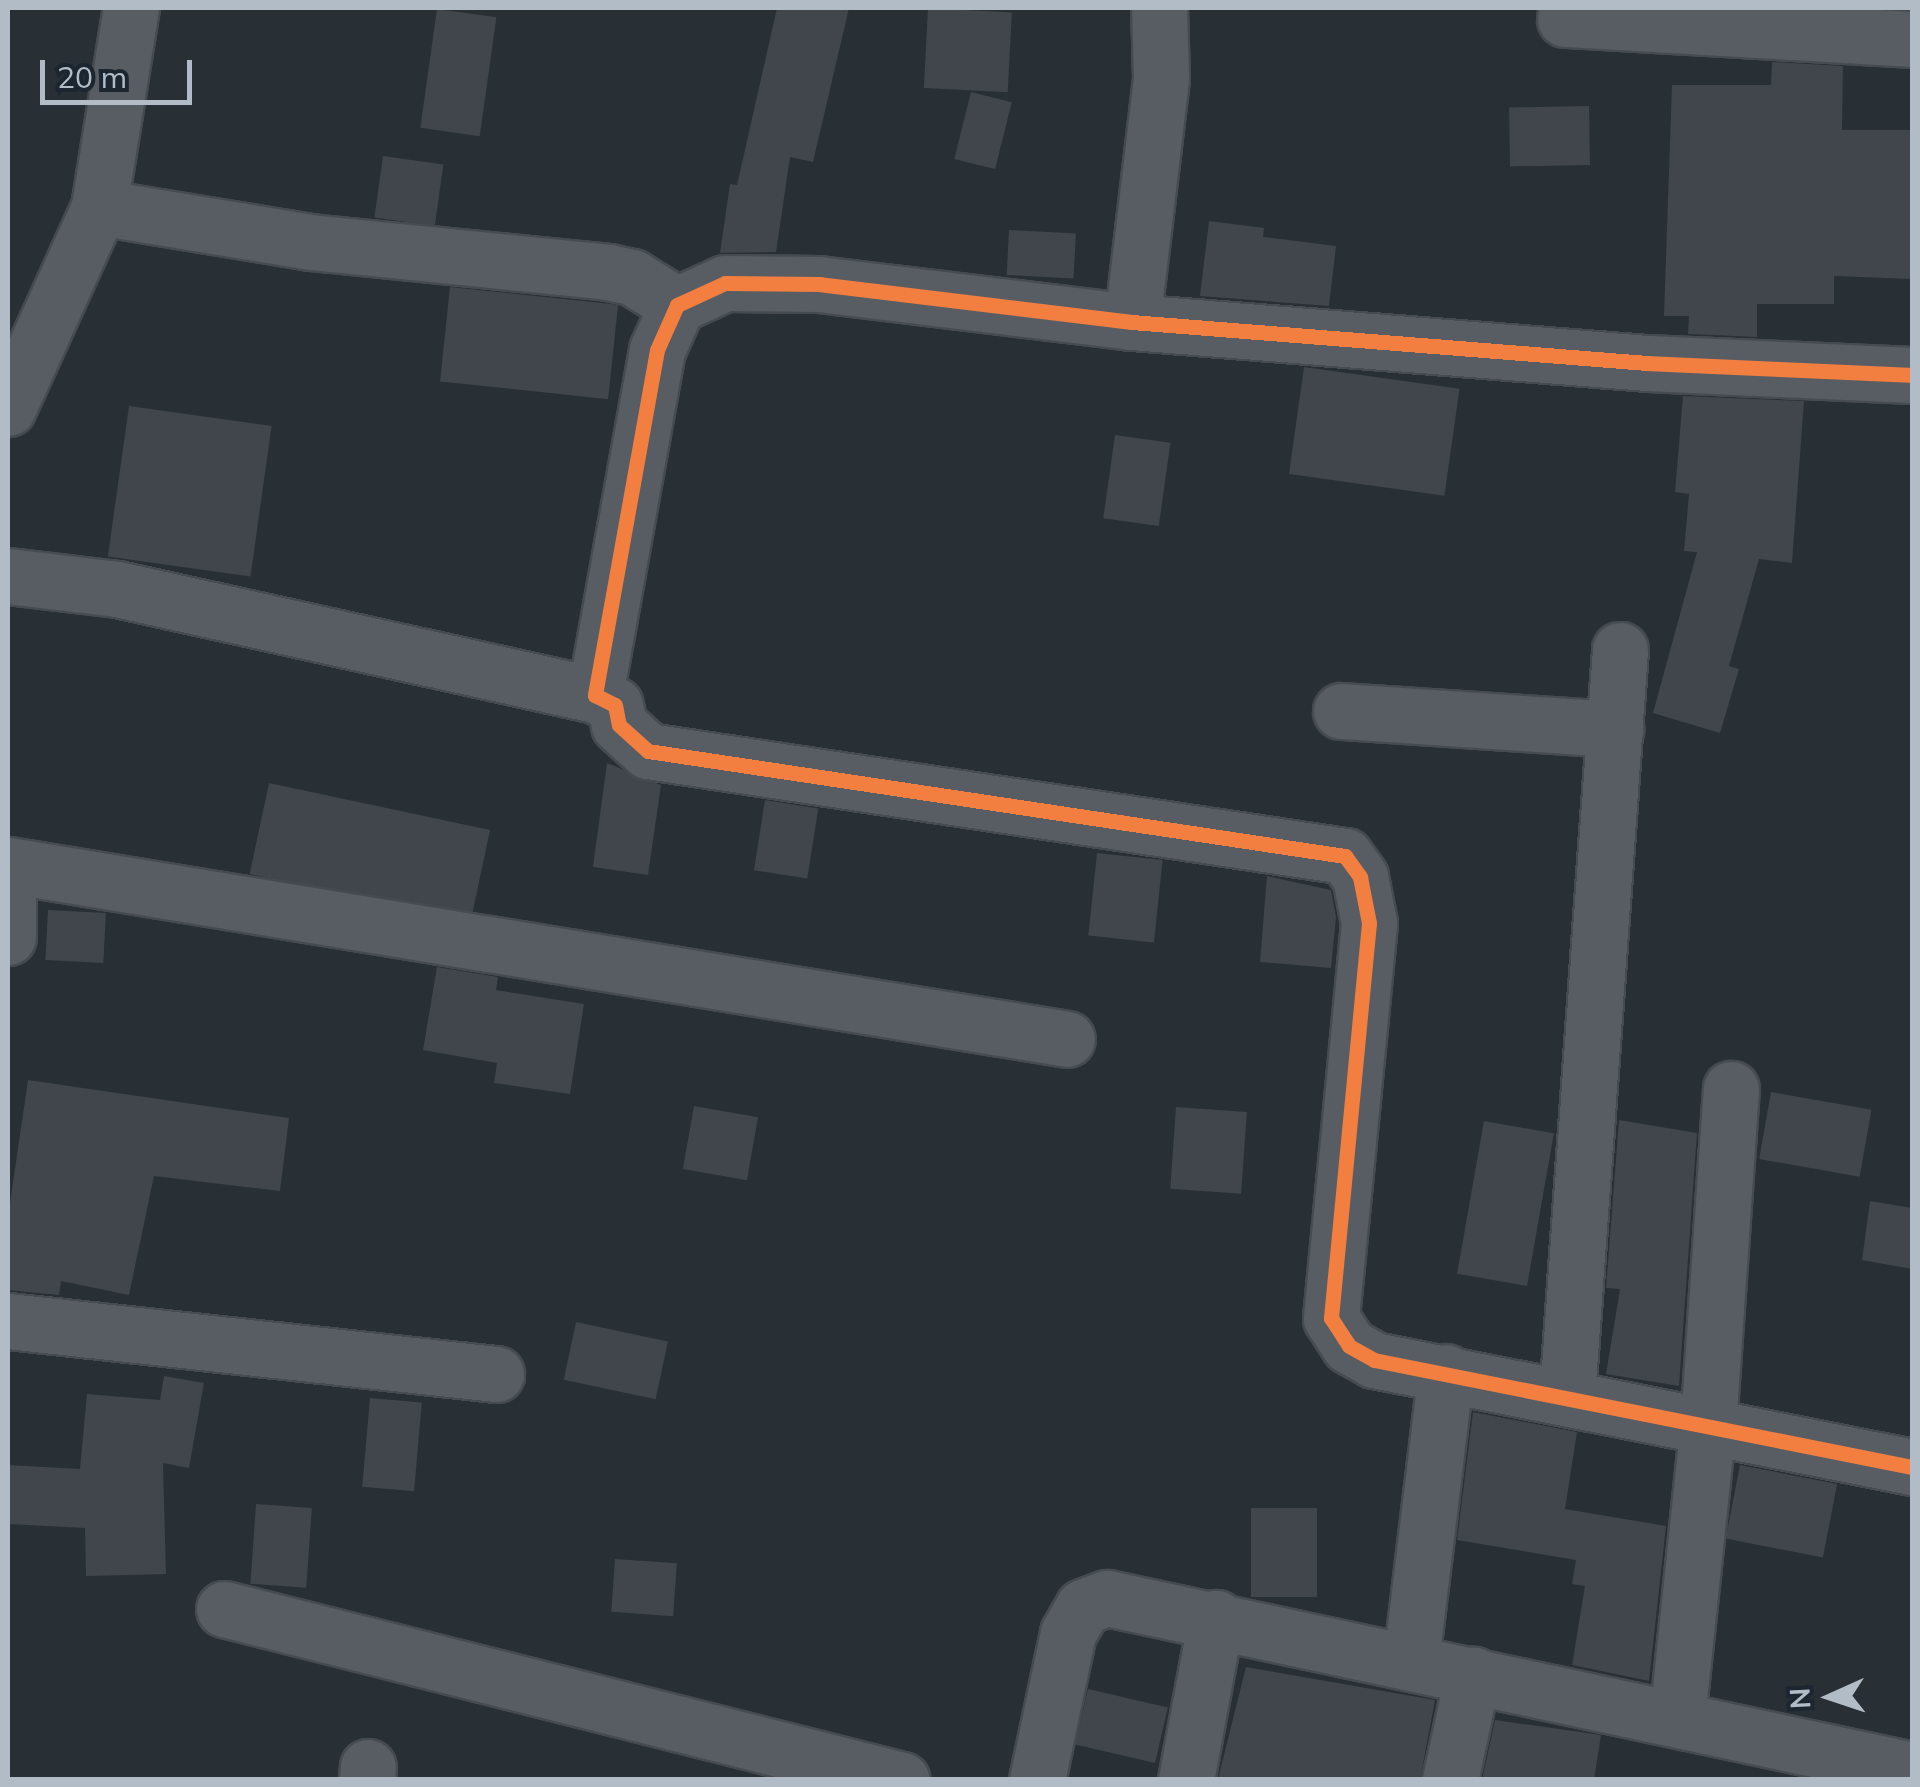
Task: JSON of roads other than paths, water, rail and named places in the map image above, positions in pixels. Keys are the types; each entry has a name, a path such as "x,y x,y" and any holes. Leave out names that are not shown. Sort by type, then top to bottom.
{"street":[{"path":"8,408 99,208 131,8"},
{"path":"1132,322 1161,78 1160,8"},
{"path":"1564,19 1912,39"},
{"path":"99,208 348,247 608,272 632,277 676,305"},
{"path":"596,696 657,350 676,305 724,282 820,284 1132,322 1647,363 1912,375"},
{"path":"8,576 117,589 596,696 614,705 619,725 648,751 1345,856 1360,878 1369,922 1331,1318 1349,1346 1374,1360 1912,1466"},
{"path":"1567,1396 1620,650"},
{"path":"1341,711 1615,730"},
{"path":"8,865 1066,1039"},
{"path":"8,892 8,937"},
{"path":"1677,1718 1708,1425 1731,1088"},
{"path":"8,1321 496,1374"},
{"path":"1411,1660 1446,1372"},
{"path":"1037,1780 1068,1634 1083,1608 1107,1598 1677,1718 1737,1756 1912,1770"},
{"path":"224,1609 902,1780"},
{"path":"1186,1780 1216,1618"},
{"path":"1450,1780 1472,1674"}]}
